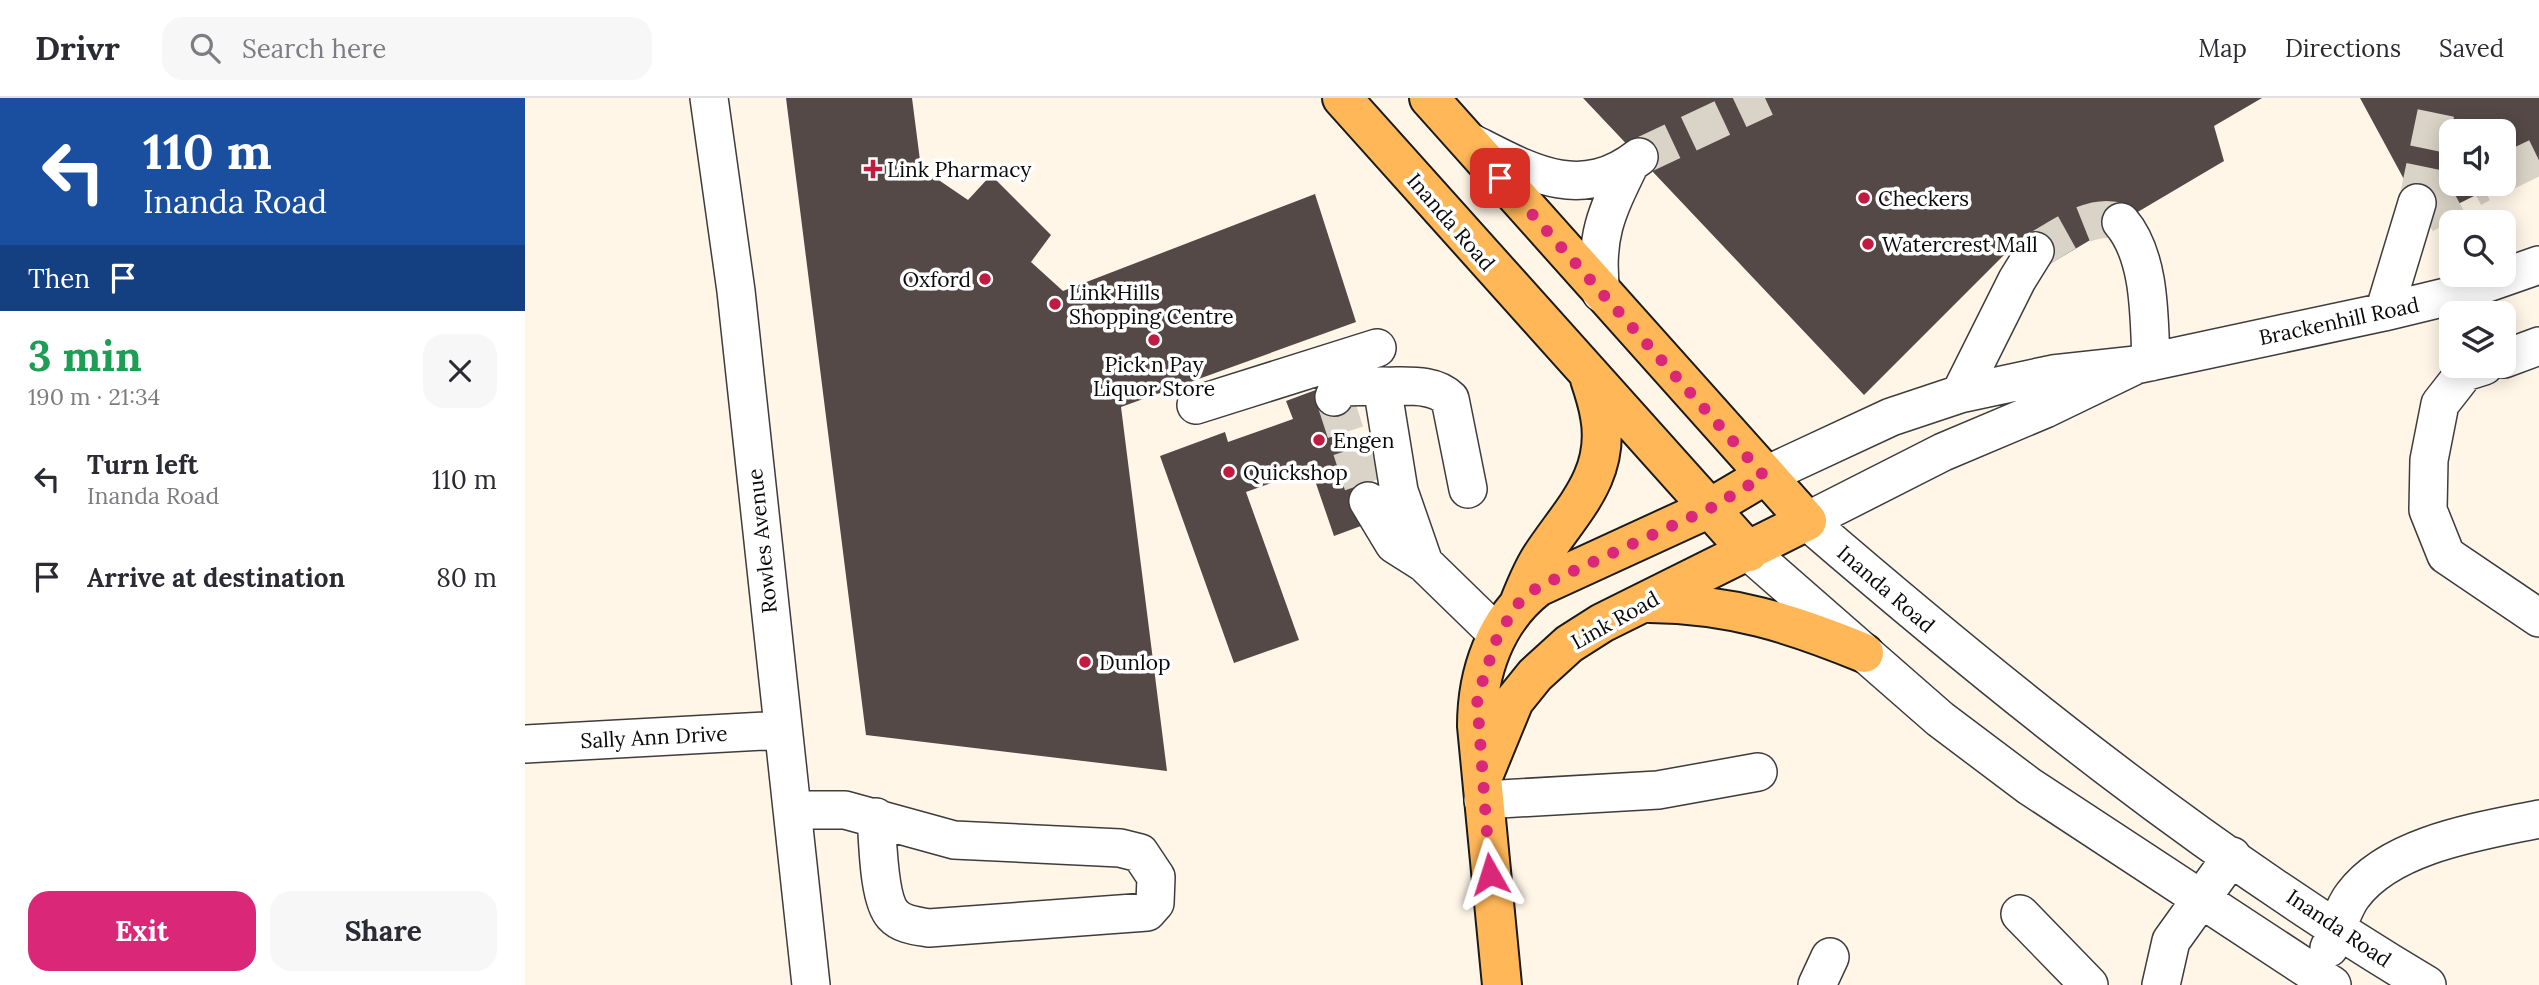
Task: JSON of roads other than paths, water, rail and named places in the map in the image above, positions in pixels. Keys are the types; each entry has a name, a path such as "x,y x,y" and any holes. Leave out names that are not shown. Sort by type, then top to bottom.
{"main road":[{"name":"Inanda Road","path":"1342,98 1590,379 1749,552"},
{"name":"Inanda Road","path":"1429,98 1807,521"},
{"path":"1520,601 1541,556 1585,498 1594,478 1599,460 1601,428 1590,379"},
{"name":"Link Road","path":"1502,985 1482,789 1477,698 1498,635 1520,601 1560,576 1709,509 1764,476"},
{"name":"Link Road","path":"1482,789 1501,725 1514,701 1535,675 1569,644 1642,603 1807,521"},
{"path":"1642,603 1687,603 1759,614 1864,653"},
{"path":"1498,635 1535,675"}],"street":[{"name":"Rowles Avenue","path":"709,98 736,291 811,985"},
{"path":"1466,140 1549,179 1589,180 1635,161 1604,224 1597,259 1601,293"},
{"path":"2384,313 2416,219"},
{"path":"2121,222 2135,244 2144,281 2144,363"},
{"path":"1960,394 2017,280 2035,251"},
{"name":"Brackenhill Road","path":"1764,476 1891,417 1960,394 2053,374 2144,363 2384,313 2450,296 2539,265"},
{"path":"2516,355 2539,346"},
{"path":"1196,405 1377,348"},
{"name":"Brackenhill Road","path":"1807,521 1943,452 2144,363"},
{"path":"2460,378 2441,404 2429,460 2428,510 2446,555 2539,618"},
{"path":"1334,397 1338,387 1344,386 1432,388 1442,391 1450,399 1468,489"},
{"path":"1381,386 1399,491 1425,563"},
{"path":"1368,500 1384,533 1394,544 1425,563 1498,635"},
{"name":"Inanda Road","path":"1807,521 2026,705 2232,856 2338,929 2427,985"},
{"name":"Inanda Road","path":"1749,552 1941,719 2029,786 2324,980"},
{"name":"Sally Ann Drive","path":"525,744 783,730"},
{"path":"1482,789 1658,790 1758,772"},
{"path":"792,810 845,810 876,817 914,831 954,840 1120,848 1140,853 1156,877 1155,903 1147,912 929,928 909,925 893,916 885,901 876,817"},
{"path":"2324,980 2338,929 2351,897 2370,876 2413,852 2469,834 2539,819"},
{"path":"2152,979 2171,941 2232,856"},
{"path":"2020,914 2089,985"}],"tunnel":[{"path":"1639,157 1765,98"},
{"path":"2417,203 2439,98"},
{"path":"2516,167 2539,156"},
{"path":"2424,215 2459,196"},
{"path":"2035,251 2088,223 2099,220 2121,222"},
{"path":"1334,397 1368,501"}],"place":[{"name":"Link Pharmacy","path":"873,169"},
{"name":"Checkers","path":"1864,198"},
{"name":"Watercrest Mall","path":"1868,244"},
{"name":"Oxford","path":"985,279"},
{"name":"Link Hills Shopping Centre","path":"1055,304"},
{"name":"Pick n Pay Liquor Store","path":"1154,340"},
{"name":"Engen","path":"1319,440"},
{"name":"Quickshop","path":"1229,472"},
{"name":"Dunlop","path":"1085,662"}]}
